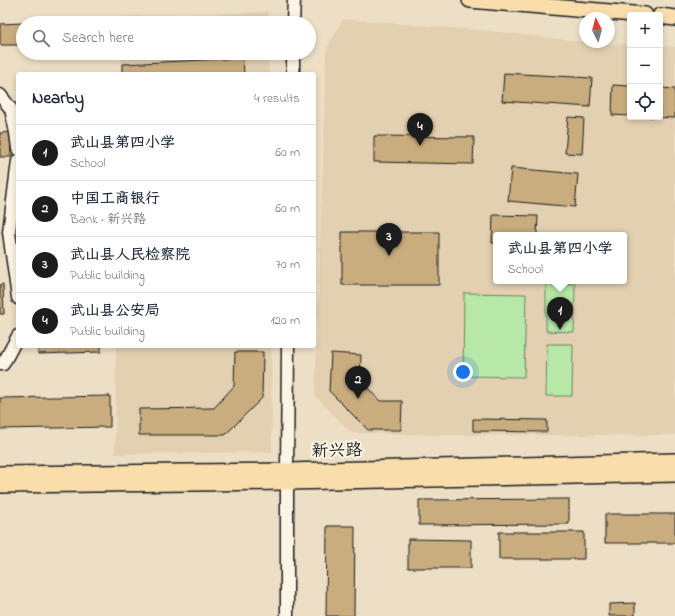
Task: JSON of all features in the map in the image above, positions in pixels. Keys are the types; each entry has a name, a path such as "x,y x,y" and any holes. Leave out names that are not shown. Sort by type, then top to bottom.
{"main road":[{"path":"470,0 627,13"},
{"path":"663,16 675,18"},
{"name":"新兴路","path":"0,485 287,477 675,462"},
{"name":"新兴路","path":"0,474 287,477 675,474"}],"street":[{"path":"293,16 294,0"},
{"path":"293,60 293,72"},
{"path":"0,95 11,109 16,133"},
{"path":"16,177 9,232 16,283"},
{"path":"0,364 3,364 16,340"},
{"path":"287,616 288,348"}],"shaded area":[{"path":"268,12 268,16 151,16"},
{"path":"343,19 490,31 579,41 579,48 615,48 615,44 627,45 627,120 663,120 663,46 675,47 675,435 441,435 352,433 315,396 326,50"},
{"path":"121,60 268,60 269,72 121,72"},
{"path":"116,348 271,348 272,452 115,454"}],"green space":[{"path":"546,284 575,284 574,332 546,331"},
{"path":"464,293 526,294 524,377 463,376"},
{"path":"547,344 573,344 572,396 546,396"}],"building":[{"path":"16,23 16,45 0,45 0,24"},
{"path":"203,60 243,60 244,72 122,72 122,64"},
{"path":"504,73 592,78 590,107 502,101"},
{"path":"613,85 627,86 627,116 612,115"},
{"path":"663,88 675,89 675,118 663,118"},
{"path":"568,117 584,118 582,154 565,153"},
{"path":"10,132 11,157 0,157 0,133"},
{"path":"374,136 474,137 473,164 374,162"},
{"path":"511,168 578,174 575,207 508,201"},
{"path":"493,215 538,216 537,232 493,232 492,243"},
{"path":"342,232 439,232 439,285 342,285"},
{"path":"3,284 4,314 0,314 0,285"},
{"path":"38,348 101,348 101,352 38,354"},
{"path":"235,352 263,352 262,398 225,435 139,435 139,409 214,408 234,386"},
{"path":"331,353 361,355 360,380 380,401 402,401 401,430 368,430 329,391"},
{"path":"110,396 110,427 0,429 0,398"},
{"path":"473,419 547,420 547,432 473,431"},
{"path":"569,499 569,524 419,525 419,500"},
{"path":"605,514 675,514 675,543 605,543"},
{"path":"327,526 355,526 354,616 326,616"},
{"path":"499,532 584,532 584,559 499,559"},
{"path":"408,539 471,540 471,568 408,568"},
{"path":"635,603 635,616 609,616 609,604"}],"place":[{"name":"武山县公安局","path":"420,146"},
{"name":"武山县人民检察院","path":"389,256"},
{"name":"武山县第四小学","path":"560,330"},
{"name":"中国工商银行","path":"358,399"}]}
